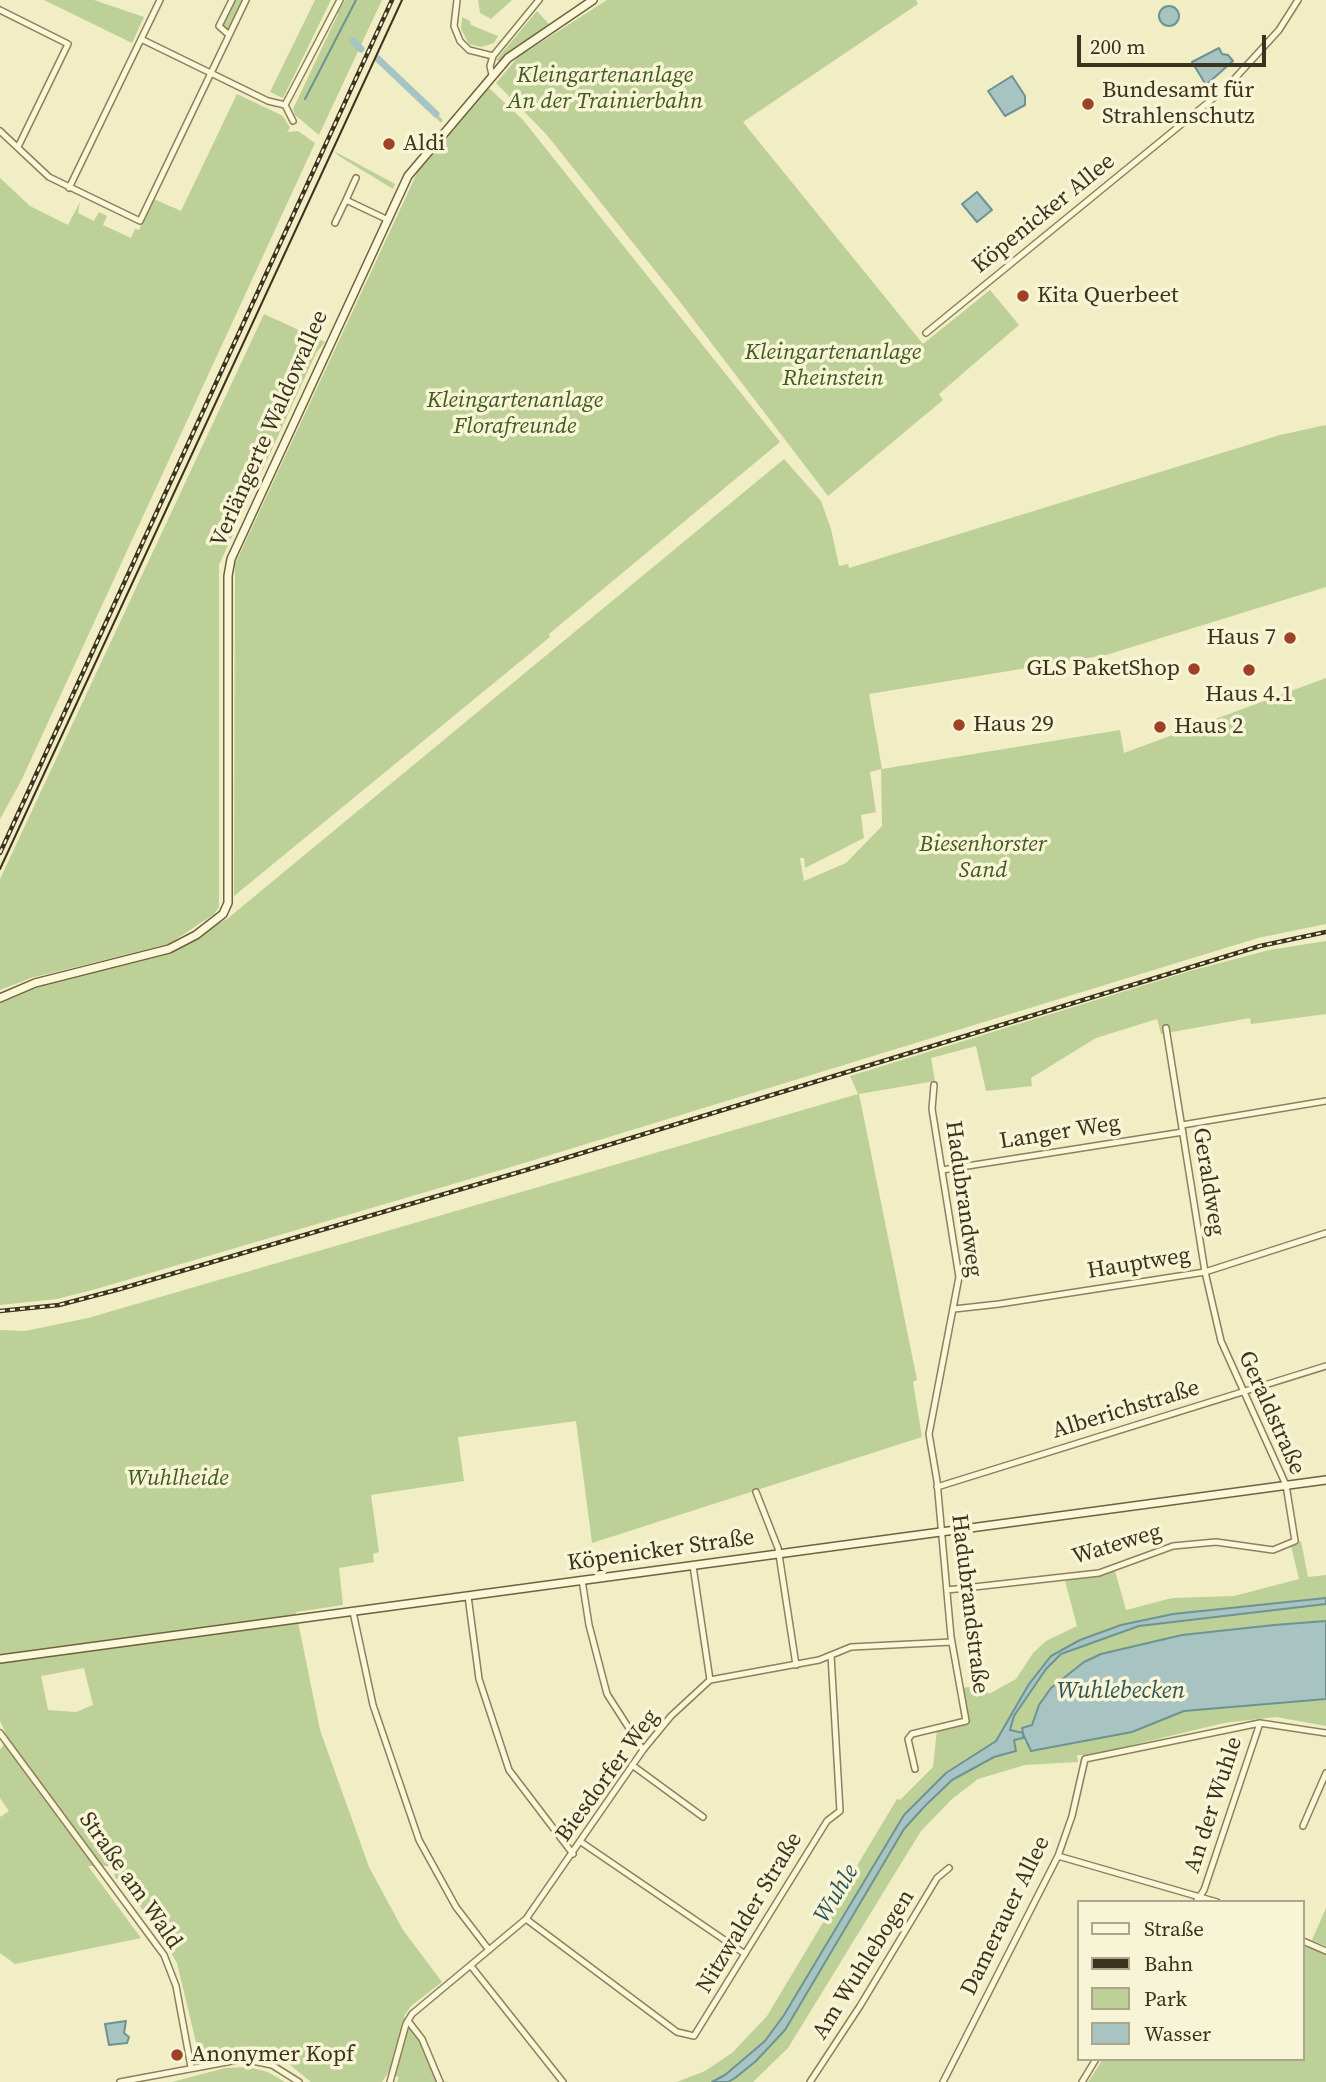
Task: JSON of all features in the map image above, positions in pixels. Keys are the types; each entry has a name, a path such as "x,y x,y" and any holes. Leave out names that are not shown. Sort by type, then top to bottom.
{"main road":[{"name":"Verlängerte Waldowallee","path":"0,998 35,983 169,949 196,935 223,915 228,903 229,566 386,219 417,162 514,52 593,0"},
{"name":"Köpenicker Straße","path":"0,1659 1326,1480"}],"street":[{"path":"69,188 160,0"},
{"path":"229,35 219,26 232,0"},
{"path":"0,131 49,177 140,221 246,0"},
{"path":"285,105 340,0"},
{"path":"457,0 454,26 460,41 469,50 493,56"},
{"path":"490,78 489,66 493,56 539,0"},
{"name":"Köpenicker Allee","path":"926,333 1236,79 1279,30 1298,0"},
{"path":"0,10 68,44 18,147"},
{"path":"141,39 279,106 285,105"},
{"path":"285,105 293,121"},
{"path":"335,223 356,178"},
{"path":"346,200 386,219"},
{"name":"Geraldweg","path":"1166,1028 1205,1272 1221,1341"},
{"name":"Hadubrandweg","path":"934,1085 932,1109 959,1277 935,1400"},
{"path":"1182,1125 1326,1101"},
{"name":"Langer Weg","path":"942,1170 1183,1132"},
{"name":"Hauptweg","path":"954,1308 999,1304 1205,1272 1326,1233"},
{"name":"Geraldstraße","path":"1221,1341 1286,1485 1295,1541"},
{"name":"Alberichstraße","path":"937,1487 1326,1366"},
{"name":"Hadubrandstraße","path":"915,1769 908,1739 912,1734 966,1721 952,1642 937,1487 929,1434 935,1400"},
{"path":"755,1492 779,1554 796,1665"},
{"name":"Wateweg","path":"947,1590 1099,1573 1172,1546 1216,1542 1273,1549 1295,1541"},
{"path":"693,1566 710,1680 796,1665 850,1647 952,1642"},
{"path":"582,1580 589,1625 607,1694 637,1746 643,1750"},
{"path":"468,1596 480,1679 509,1770 573,1854"},
{"path":"353,1612 373,1705 419,1840 456,1907 489,1950"},
{"name":"Nitzwalder Straße","path":"526,1919 677,2032 694,2036 827,1821 840,1811 831,1655"},
{"name":"Biesdorfer Weg","path":"408,2021 526,1919 643,1750 671,1716 710,1680"},
{"name":"An der Wuhle","path":"1085,1759 1259,1723 1326,1733"},
{"name":"An der Wuhle","path":"1198,1899 1259,1723"},
{"name":"Straße am Wald","path":"0,1733 164,1955 176,1986 191,2067"},
{"name":"Damerauer Allee","path":"943,2082 1058,1856 1072,1816 1085,1759"},
{"path":"632,1765 703,1817"},
{"path":"1303,1826 1326,1773"},
{"path":"581,1842 745,1954"},
{"path":"1058,1856 1198,1899"},
{"name":"Am Wuhlebogen","path":"810,2082 854,2016 937,1878 949,1868"},
{"path":"1305,1942 1326,1951"},
{"path":"471,1966 563,2082"},
{"path":"390,2082 408,2021"},
{"path":"408,2021 422,2039 440,2082"},
{"path":"120,2082 231,2059 254,2060 282,2070 297,2080"},
{"path":"1082,2082 1095,2061"}],"green space":[{"path":"44,0 94,0 144,17 132,43"},
{"path":"236,0 243,0 228,31 222,28"},
{"path":"315,0 331,0 283,98 270,92"},
{"path":"345,0 382,0 319,135 295,115 293,109"},
{"path":"478,0 512,0 491,19 480,13"},
{"path":"607,0 916,0 918,4 743,122 923,344 990,290 1019,325 939,394 943,400 828,496 677,298 546,134 496,83 518,57"},
{"path":"537,11 549,24 500,61 496,60"},
{"path":"462,17 470,21 471,25 498,36 494,43 481,47 469,44 461,29"},
{"path":"384,62 443,120 441,123 383,66"},
{"name":"Kleingartenanlage Florafreunde","path":"489,88 523,120 780,442 549,634 550,637 234,896 235,564 418,171"},
{"path":"237,94 283,116 290,128 287,132 298,131 315,143 21,781 0,819 0,178 30,206 68,225 80,202 78,213 94,221 99,212 107,216 103,225 131,238 135,229 139,230 154,199 181,211"},
{"path":"334,151 395,184 393,189 339,156"},
{"path":"264,314 325,342 316,353 219,565 219,907 214,914 169,944 31,978 0,990 0,879"},
{"name":"Biesenhorster Sand","path":"1326,425 1326,587 1106,655 869,694 882,769 1120,730 1124,753 1326,678 1326,924 1258,938 521,1164 96,1289 57,1299 0,1305 0,1003 43,985 169,952 227,919 784,459 821,501 831,529 839,566 848,564 849,568 1280,435","holes":["881,769 882,826 846,863 804,881 800,858 804,858 805,868 864,838 861,815 876,812 870,772"]},
{"name":"Wuhlheide","path":"1326,941 1326,1014 1251,1024 1250,1018 1161,1034 1157,1019 1096,1038 1031,1078 1032,1086 986,1091 976,1046 931,1058 935,1081 859,1094 917,1380 913,1382 922,1437 592,1543 576,1421 458,1437 464,1481 371,1495 379,1552 373,1554 374,1562 339,1568 343,1605 296,1612 320,1730 369,1867 403,1930 442,1982 411,2006 404,2016 444,2081 448,2082 397,2082 399,2077 388,2073 382,2082 311,2082 289,2064 258,2052 199,2055 177,1963 160,1933 121,1881 115,1878 113,1866 88,1866 141,1938 15,1964 0,1953 0,1817 9,1811 0,1798 0,1750 8,1738 0,1721 0,1330 25,1331 88,1318 858,1094 850,1076 1190,971 1269,950","holes":["84,1668 93,1705 76,1712 48,1710 41,1676"]},
{"path":"1301,1541 1308,1577 1326,1575 1326,1598 1173,1614 1059,1650 1051,1656 1029,1684 996,1741 946,1773 904,1815 784,2015 765,2041 725,2075 712,2082 677,2082 705,2071 732,2053 767,2016 897,1799 900,1800 933,1767 937,1729 968,1722 963,1688 981,1685 989,1694 1016,1679 1033,1653 1046,1641 1077,1626 1065,1581 1115,1571 1126,1610 1172,1598 1234,1596 1299,1579 1291,1546"},
{"path":"1326,1604 1326,1621 1182,1635 1101,1654 1051,1688 1039,1705 1032,1725 1022,1729 1025,1742 1028,1741 1031,1751 1132,1732 1184,1711 1246,1704 1326,1699 1326,1726 1276,1717 1224,1723 1091,1755 1077,1755 1078,1762 1025,1765 978,1779 952,1799 921,1831 788,2048 753,2082 728,2082 756,2061 785,2030 904,1829 952,1780 994,1757 1016,1751 1014,1732 1009,1730 1012,1720 1046,1669 1061,1654 1106,1636 1158,1622"},
{"path":"1326,1908 1326,1946 1312,1940"},
{"path":"1305,1946 1326,1955 1326,2082 1088,2082 1102,2061 1305,2061"},
{"path":"248,2067 268,2072 285,2082 172,2082 225,2068"}],"water":[{"path":"1169,6 1176,9 1179,16 1176,23 1169,26 1162,23 1159,16 1162,9"},
{"path":"1219,48 1222,54 1228,55 1233,61 1206,85 1192,62"},
{"path":"1012,76 1025,96 1025,105 1005,116 988,91"},
{"path":"977,192 992,210 977,222 962,204"},
{"name":"Wuhlebecken","path":"1326,1598 1326,1604 1139,1626 1061,1654 1046,1669 1014,1716 1010,1730 1023,1733 1022,1728 1032,1725 1039,1705 1051,1688 1084,1662 1101,1654 1182,1635 1274,1625 1326,1621 1326,1699 1184,1711 1132,1732 1031,1751 1023,1734 1023,1738 1014,1740 1016,1751 994,1757 952,1780 904,1829 785,2030 756,2061 735,2078 728,2082 712,2082 725,2075 765,2041 784,2015 904,1815 946,1773 996,1741 1029,1684 1051,1656 1080,1640 1121,1625 1173,1614"},
{"path":"126,2021 124,2033 129,2037 127,2043 109,2045 105,2024"}],"waterway":[{"path":"305,99 356,0"},
{"path":"353,41 361,49"},
{"path":"378,59 436,114"}],"tram line":[{"path":"0,869 402,0"}],"railway":[{"path":"0,853 392,0"},
{"path":"0,1311 59,1305 120,1289 523,1171 1260,946 1326,932"}],"place":[{"name":"Bundesamt für Strahlenschutz","path":"1088,104"},
{"name":"Aldi","path":"389,144"},
{"name":"Kita Querbeet","path":"1023,296"},
{"name":"Haus 7","path":"1290,638"},
{"name":"GLS PaketShop","path":"1194,669"},
{"name":"Haus 4.1","path":"1249,670"},
{"name":"Haus 29","path":"959,725"},
{"name":"Haus 2","path":"1160,727"},
{"name":"Anonymer Kopf","path":"177,2055"}],"park label":[{"name":"Kleingartenanlage An der Trainierbahn","path":"605,89"},
{"name":"Kleingartenanlage Rheinstein","path":"833,366"}],"water label":[{"name":"Wuhle","path":"837,1894"}]}
